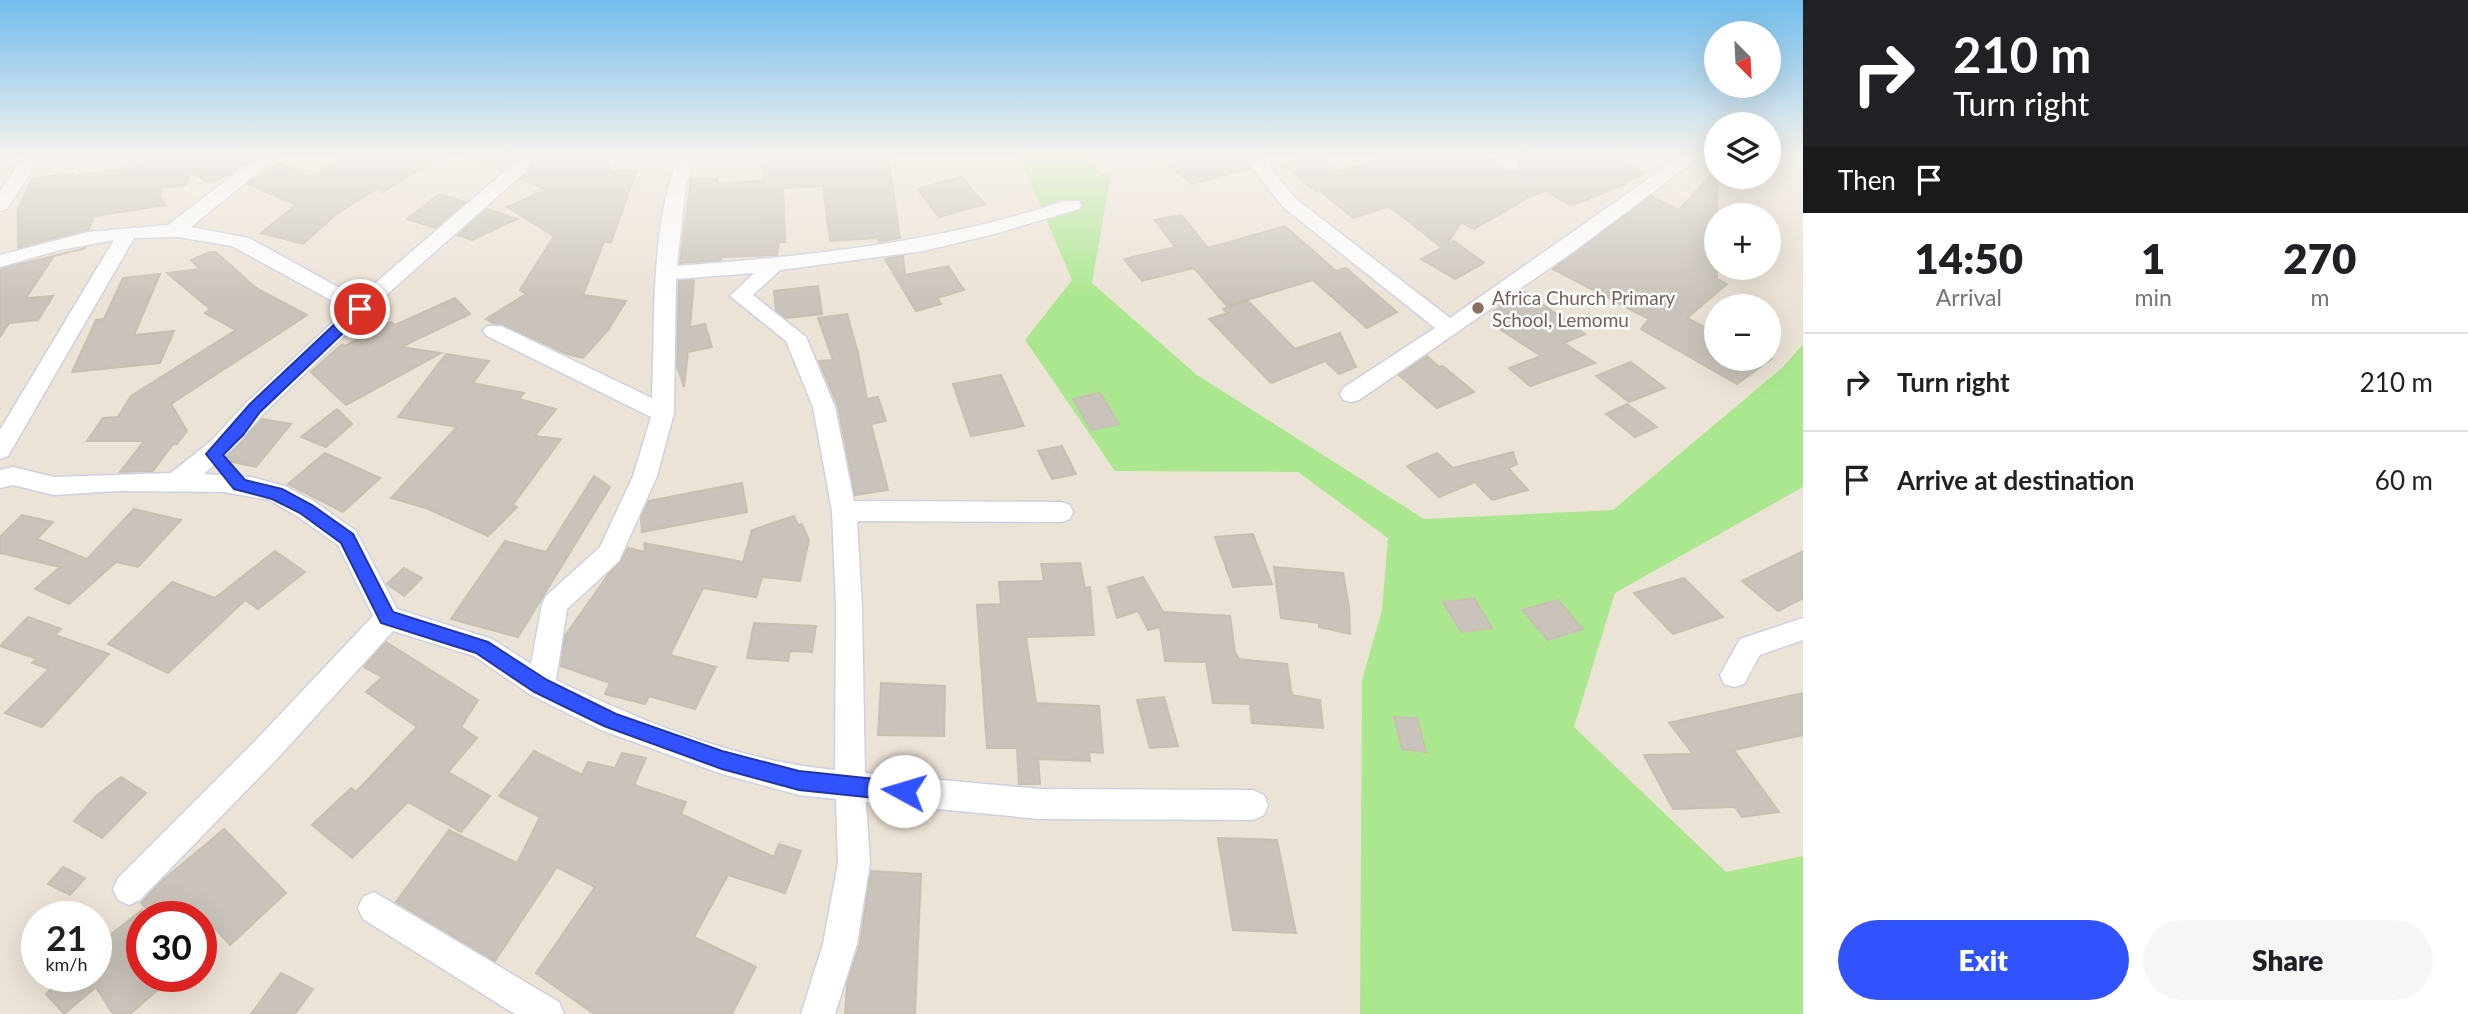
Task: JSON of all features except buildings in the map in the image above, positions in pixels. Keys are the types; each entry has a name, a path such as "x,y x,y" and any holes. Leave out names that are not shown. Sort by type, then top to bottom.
{"street":[{"path":"173,231 208,203"},
{"path":"178,481 214,454 255,408 360,309 479,203"},
{"path":"541,686 555,604 610,554 645,476 663,413 666,273 675,203"},
{"path":"1287,203 1368,262 1450,330"},
{"path":"1351,394 1450,330 1629,203"},
{"path":"666,273 900,250 1009,226 1072,205"},
{"path":"0,261 96,236 173,231 239,241 360,309"},
{"path":"0,450 127,234"},
{"path":"775,264 740,296 795,337 824,407 844,511 849,608 850,786 854,863 840,944 818,1014"},
{"path":"494,331 559,365 663,413"},
{"path":"214,454 240,485"},
{"path":"0,479 13,477 54,486 178,481 240,485 276,494 306,509 347,538 387,618 482,647 541,686 611,720 722,760 799,781 1040,804 1253,805"},
{"path":"844,511 1061,512"},
{"path":"129,888 266,750 387,618"},
{"path":"1734,675 1750,646 1803,629"},
{"path":"374,908 547,1014"}],"green space":[{"path":"1039,203 1106,203 1092,283 1197,375 1424,519 1613,510 1781,371 1803,344 1803,487 1615,593 1574,727 1726,872 1803,856 1803,1014 1360,1014 1362,680 1382,610 1388,538 1298,472 1115,471 1025,340 1072,280"}],"place":[{"name":"Africa Church Primary School, Lemomu","path":"1478,308"}],"route":[{"path":"360,309 255,408 214,454 240,485 276,494 306,509 347,538 387,618 482,647 541,686 611,720 722,760 799,781 904,791"}]}
